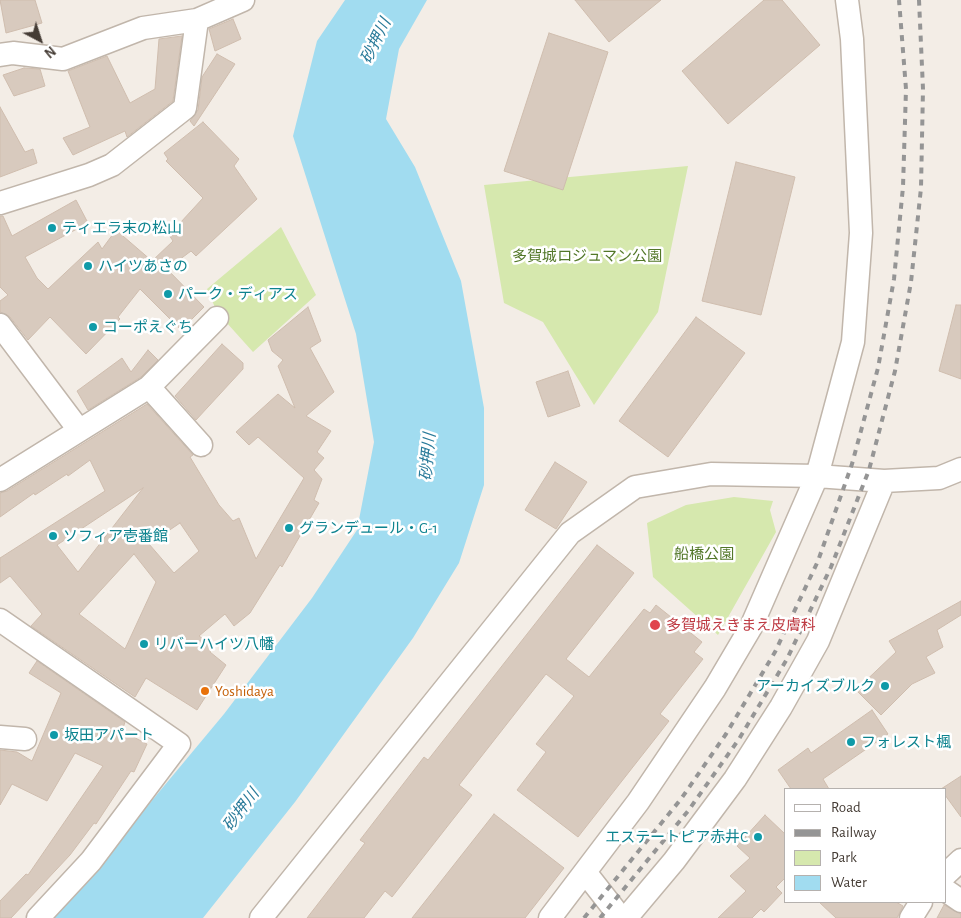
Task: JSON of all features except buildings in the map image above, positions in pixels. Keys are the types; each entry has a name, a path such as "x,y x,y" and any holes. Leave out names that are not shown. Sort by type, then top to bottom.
{"street":[{"path":"0,55 13,53 63,59 143,28 197,20 243,0"},
{"path":"550,918 638,802 715,688 750,627 817,476 853,342 861,233 852,39 847,0"},
{"path":"0,203 89,175 112,164 185,108 197,20"},
{"path":"0,480 150,387 217,318"},
{"path":"0,325 79,430"},
{"path":"150,387 202,445"},
{"path":"261,918 570,533 635,487 711,474 817,476 884,481 939,478 961,470"},
{"path":"626,918 674,861 736,779 781,707 818,641 884,481"},
{"path":"0,620 179,744 90,861 38,918"},
{"path":"0,737 25,739"},
{"path":"946,874 961,860"},
{"path":"585,872 614,909 616,918"},
{"path":"946,891 961,901"},
{"path":"911,918 920,903"}],"green space":[{"name":"多賀城ロジュマン公園","path":"688,166 658,312 594,405 543,322 504,303 484,185"},
{"path":"281,227 316,295 253,352 217,312 207,289"},
{"name":"船橋公園","path":"734,497 773,501 770,510 776,532 718,635 653,577 647,523 686,505"}],"water":[{"name":"砂押川","path":"345,0 427,0 399,49 386,119 415,167 461,281 484,408 484,485 459,563 413,638 295,802 203,918 54,918 224,714 312,598 357,530 374,442 356,334 293,136 317,41"}],"railway":[{"path":"584,918 681,799 726,734 775,652 818,561 852,464 878,368 894,279 903,187 906,89 899,0"},
{"path":"600,918 688,811 739,739 787,659 831,567 869,470 895,371 911,282 921,188 923,89 919,0"}],"place":[{"name":"ティエラ末の松山","path":"52,228"},
{"name":"ハイツあさの","path":"88,266"},
{"name":"パーク・ディアス","path":"168,294"},
{"name":"コーポえぐち","path":"93,327"},
{"name":"グランデュール・G-1","path":"289,528"},
{"name":"ソフィア壱番館","path":"53,536"},
{"name":"多賀城えきまえ皮膚科","path":"655,625"},
{"name":"リバーハイツ八幡","path":"144,644"},
{"name":"アーカイズブルク","path":"885,686"},
{"name":"Yoshidaya","path":"205,691"},
{"name":"坂田アパート","path":"54,735"},
{"name":"フォレスト楓","path":"851,742"},
{"name":"エステートピア赤井C","path":"758,837"}]}
